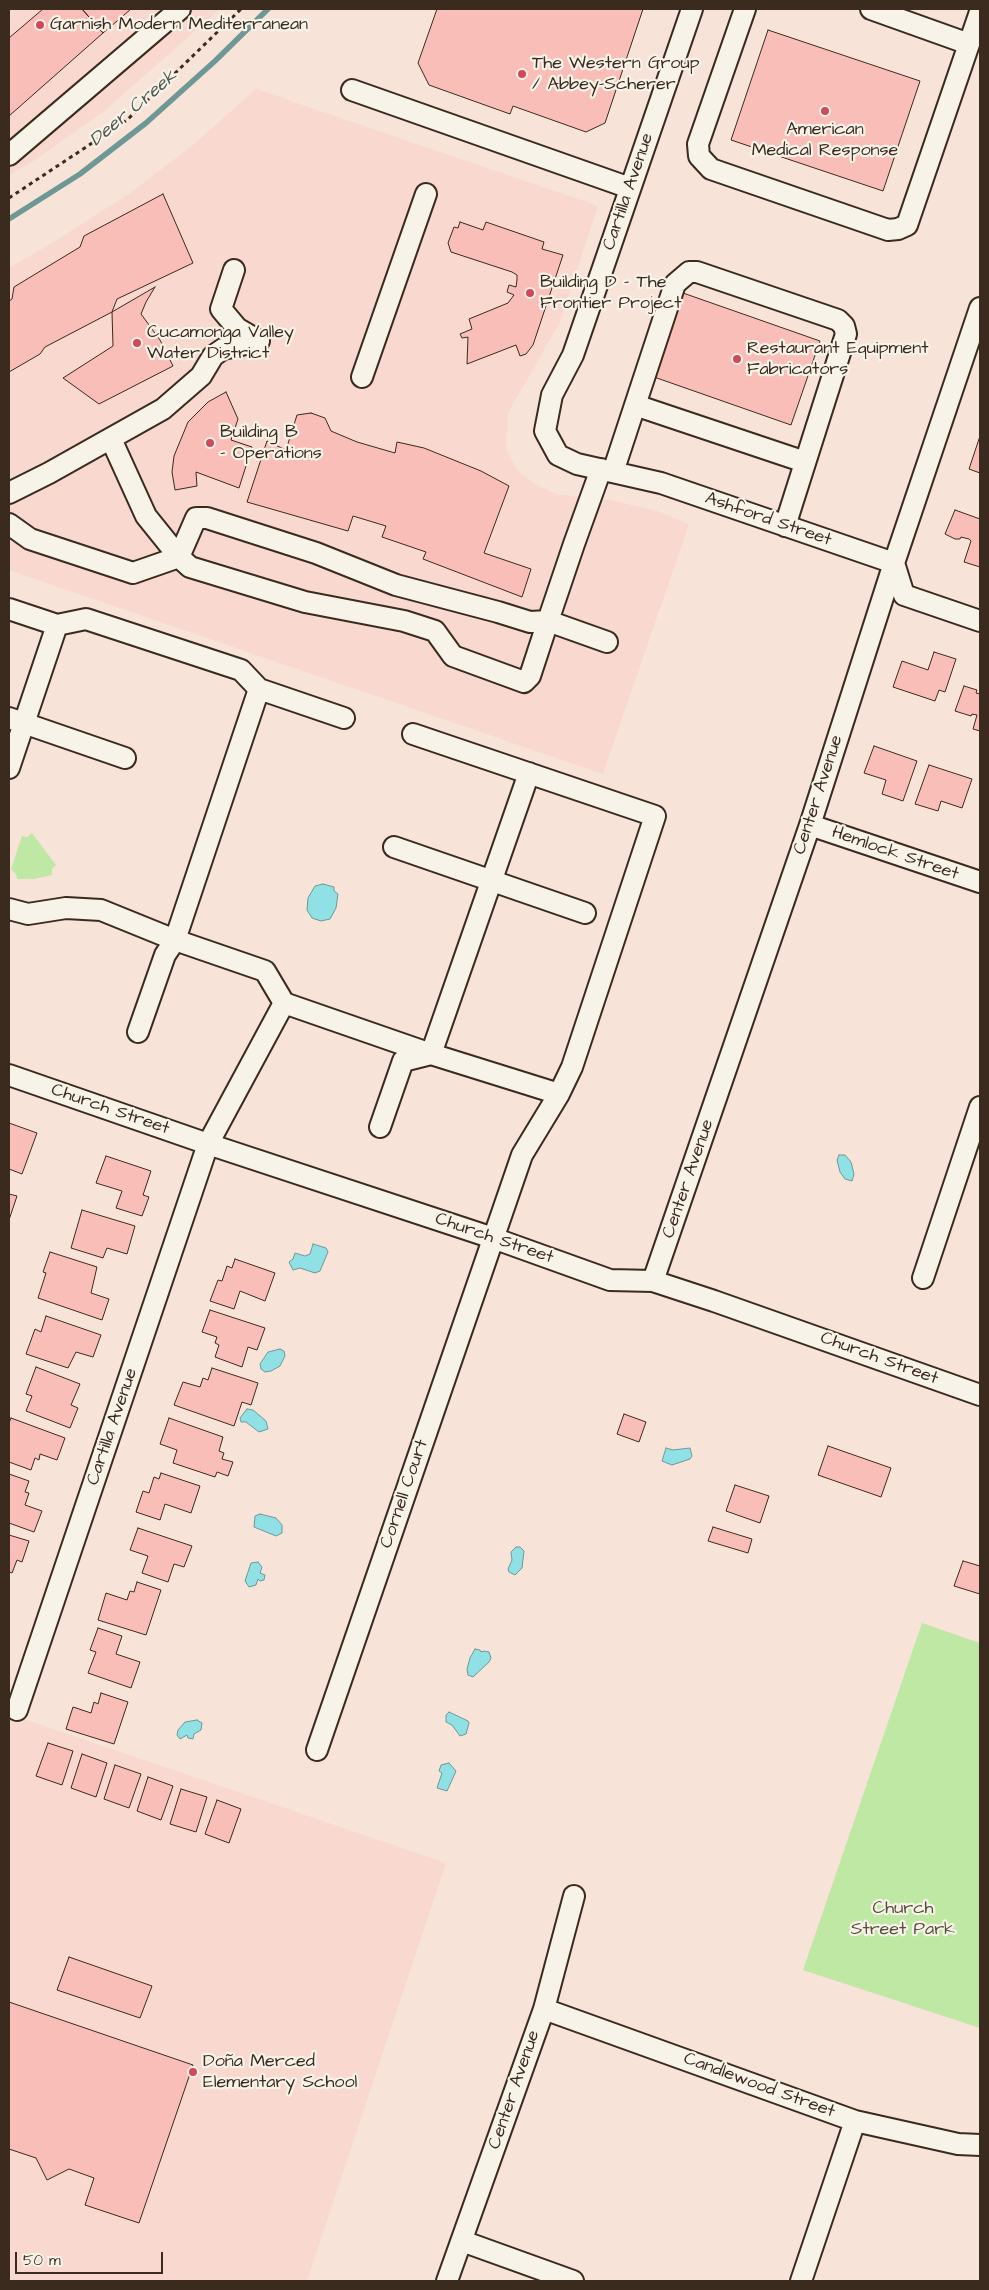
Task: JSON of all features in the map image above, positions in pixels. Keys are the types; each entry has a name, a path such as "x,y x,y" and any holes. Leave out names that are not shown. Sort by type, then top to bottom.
{"street":[{"path":"9,155 180,9"},
{"name":"Cartilla Avenue","path":"546,431 552,395 573,355 692,9"},
{"path":"745,9 698,144 699,156 711,168 888,230 898,229 907,224 980,12"},
{"path":"871,9 969,44"},
{"path":"352,90 630,188"},
{"path":"362,376 426,194"},
{"path":"9,493 163,410 201,376 213,356 223,349 259,341 237,328 221,309 234,270"},
{"path":"111,439 146,516 179,557 190,567 305,602 404,621 435,631 453,656 524,682 530,676 548,621 607,470 635,405 675,284 689,272 697,272 838,320 844,326 846,334 785,526"},
{"name":"Center Avenue","path":"653,1281 810,826 894,563 972,358 980,308"},
{"path":"635,405 805,462"},
{"name":"Ashford Street","path":"546,431 558,455 577,464 661,483 894,563"},
{"path":"9,524 30,539 133,573 179,557 196,518 208,518 316,553 396,585 530,622 548,621 607,642"},
{"path":"894,563 904,595 980,622"},
{"path":"9,609 57,626 86,619 241,670 259,689 344,718"},
{"path":"9,768 16,721 57,626"},
{"path":"138,1032 165,955 175,940 259,689"},
{"path":"16,721 125,758"},
{"path":"413,734 529,773 431,1054"},
{"name":"Cornell Court","path":"317,1750 522,1156 559,1094 572,1067 655,816 529,773"},
{"name":"Hemlock Street","path":"810,826 980,882"},
{"path":"394,847 585,913"},
{"path":"9,910 28,914 66,908 100,910 175,940 265,971 284,1003 431,1054 559,1094"},
{"name":"Cartilla Avenue","path":"17,1710 208,1144 284,1003"},
{"path":"380,1127 403,1061 431,1054"},
{"name":"Church Street","path":"9,1075 208,1144 493,1238 610,1280 653,1281 980,1395"},
{"path":"923,1278 980,1107"},
{"name":"Center Avenue","path":"447,2281 544,2009 574,1896"},
{"name":"Candlewood Street","path":"544,2009 855,2121 958,2144 980,2145"},
{"path":"801,2281 855,2121"},
{"path":"462,2241 573,2281"}],"path":[{"path":"9,198 126,120 241,9"}],"shaded area":[{"path":"9,9 220,9 103,112 35,160 9,175"},
{"name":"Cucamonga Valley Water District","path":"256,89 598,206 560,322 508,413 506,450 518,471 535,484 556,494 610,500 657,511 689,524 603,774 9,570 9,268 130,193 193,145"},
{"name":"Doña Merced Elementary School","path":"9,1714 446,1863 307,2281 9,2281"}],"green space":[{"path":"32,833 56,865 52,869 52,875 34,879 17,879 16,874 11,869 22,836 27,837"},
{"name":"Church Street Park","path":"922,1623 980,1643 980,2028 803,1970"}],"water":[{"path":"323,884 334,887 334,891 338,894 336,908 330,919 321,921 312,918 307,910 308,898 315,886"},
{"path":"839,1155 845,1155 851,1162 854,1174 852,1181 845,1179 840,1172 837,1160"},
{"path":"313,1244 326,1248 328,1252 320,1271 315,1273 300,1268 293,1270 289,1262 293,1259 295,1253 305,1256 310,1254"},
{"path":"280,1349 284,1351 285,1356 280,1366 265,1372 261,1369 260,1364 268,1352"},
{"path":"247,1409 253,1410 266,1421 268,1429 259,1432 246,1422 241,1422 240,1418"},
{"path":"666,1448 673,1450 690,1448 692,1456 690,1459 672,1465 662,1461"},
{"path":"260,1514 276,1518 282,1525 282,1533 276,1536 254,1527 255,1516"},
{"path":"516,1547 520,1547 524,1551 522,1568 515,1575 509,1572 508,1569 512,1560 511,1552"},
{"path":"258,1562 262,1567 260,1573 265,1575 264,1580 260,1581 258,1579 256,1585 249,1587 245,1581 251,1563"},
{"path":"475,1649 481,1652 489,1652 491,1658 473,1677 468,1675 467,1669"},
{"path":"449,1712 468,1721 466,1734 460,1736 452,1725 446,1722 446,1715"},
{"path":"197,1720 202,1723 201,1730 194,1734 193,1739 188,1738 187,1735 180,1739 177,1735 178,1730 185,1722"},
{"path":"449,1763 456,1771 447,1791 437,1788 442,1773 439,1771 441,1765"}],"building":[{"path":"43,9 82,9 103,33 9,116 9,38"},
{"path":"82,9 131,9 103,33"},
{"name":"The Western Group / Abbey-Scherer","path":"437,9 643,9 605,123 586,132 513,106 510,114 429,85 418,63"},
{"name":"American Medical Response","path":"768,30 920,81 883,191 731,140"},
{"path":"163,194 193,263 117,299 112,312 45,347 40,354 9,372 9,301 12,299 14,287 80,247 84,236"},
{"name":"Building D - The Frontier Project","path":"460,222 483,230 486,222 544,242 542,249 563,255 533,345 526,354 520,356 516,345 467,364 468,337 462,338 460,334 472,329 469,319 508,303 514,295 507,292 509,285 516,287 517,275 451,252 448,243 454,227 458,228"},
{"name":"Cucamonga Valley Water District","path":"155,287 141,314 160,340 173,366 99,404 63,378 113,346 112,312"},
{"name":"Restaurant Equipment Fabricators","path":"683,293 820,341 791,425 654,377"},
{"name":"Building B - Operations","path":"226,392 238,419 231,440 252,447 239,488 196,472 197,486 175,490 172,472 174,456 188,422 208,402"},
{"path":"311,413 325,418 331,431 357,442 395,453 397,442 424,448 481,471 509,486 484,553 531,569 522,597 423,559 426,552 382,537 386,526 353,516 348,531 247,502 267,441 286,450 297,415"},
{"path":"980,436 980,473 969,469"},
{"path":"955,510 980,519 980,567 964,562 971,541 969,539 961,537 960,539 955,539 945,534"},
{"path":"934,652 956,659 945,692 939,690 935,701 893,687 902,661 928,670"},
{"path":"964,686 977,690 976,693 980,694 980,731 973,729 977,715 972,714 971,716 955,711"},
{"path":"874,746 917,761 903,801 882,794 886,780 864,773"},
{"path":"929,765 972,779 962,808 941,801 938,811 915,804"},
{"path":"9,1123 37,1133 22,1174 9,1169"},
{"path":"106,1156 151,1171 143,1195 149,1197 142,1216 116,1208 122,1191 96,1183"},
{"path":"9,1194 17,1196 9,1220"},
{"path":"82,1210 135,1226 127,1254 107,1248 103,1258 71,1248"},
{"path":"50,1252 97,1267 91,1293 109,1299 102,1320 38,1298 46,1273 43,1272"},
{"path":"235,1259 275,1273 265,1301 240,1291 234,1309 210,1301 218,1280 222,1281 227,1266 232,1268"},
{"path":"210,1310 265,1328 257,1350 248,1347 242,1367 215,1357 219,1345 215,1343 217,1337 202,1332"},
{"path":"46,1316 101,1335 93,1357 76,1352 68,1368 26,1354 35,1329 41,1332"},
{"path":"36,1367 80,1384 71,1405 78,1408 70,1428 26,1411 32,1396 26,1394"},
{"path":"212,1368 258,1383 251,1405 242,1402 234,1426 174,1405 183,1382 200,1387 203,1378 208,1380"},
{"path":"624,1414 646,1422 639,1442 617,1434"},
{"path":"11,1418 65,1438 57,1460 40,1454 39,1460 35,1458 31,1470 9,1462 9,1423"},
{"path":"169,1418 223,1437 219,1451 224,1453 222,1459 233,1462 228,1476 217,1472 215,1477 173,1463 177,1450 160,1444"},
{"path":"828,1446 891,1468 881,1497 818,1475"},
{"path":"161,1473 200,1486 191,1513 165,1504 160,1520 136,1512 143,1491 149,1493 154,1477 159,1479"},
{"path":"9,1474 29,1481 25,1492 29,1493 25,1505 42,1511 34,1532 9,1523"},
{"path":"735,1485 769,1496 760,1523 726,1511"},
{"path":"713,1527 752,1539 748,1553 708,1541"},
{"path":"138,1528 192,1546 184,1567 174,1564 168,1582 142,1573 148,1556 130,1550"},
{"path":"9,1535 29,1541 22,1562 17,1560 12,1573 9,1572"},
{"path":"963,1561 980,1566 980,1594 954,1586"},
{"path":"137,1582 161,1590 146,1635 98,1620 106,1593 127,1600 130,1591 134,1592"},
{"path":"98,1628 122,1636 116,1654 140,1662 131,1688 88,1673 96,1652 90,1650"},
{"path":"101,1693 128,1702 114,1744 66,1729 73,1707 91,1713 94,1702 98,1704"},
{"path":"48,1743 73,1751 62,1785 36,1776"},
{"path":"82,1754 107,1763 96,1797 71,1788"},
{"path":"115,1765 141,1774 129,1808 104,1799"},
{"path":"148,1777 173,1786 161,1820 137,1811"},
{"path":"181,1789 207,1797 196,1832 170,1824"},
{"path":"217,1800 241,1809 229,1843 205,1834"},
{"path":"69,1957 152,1986 140,2018 57,1990"},
{"path":"9,2002 193,2065 139,2223 85,2205 94,2178 69,2169 47,2180 36,2158 9,2149"}],"waterway":[{"name":"Deer Creek","path":"9,219 80,174 146,123 215,61 268,9"}],"place":[{"name":"Garnish Modern Mediterranean","path":"40,25"},
{"name":"The Western Group / Abbey-Scherer","path":"522,74"},
{"name":"American Medical Response","path":"825,111"},
{"name":"Building D - The Frontier Project","path":"530,293"},
{"name":"Cucamonga Valley Water District","path":"137,343"},
{"name":"Restaurant Equipment Fabricators","path":"737,359"},
{"name":"Building B - Operations","path":"210,443"},
{"name":"Doña Merced Elementary School","path":"193,2072"}]}
